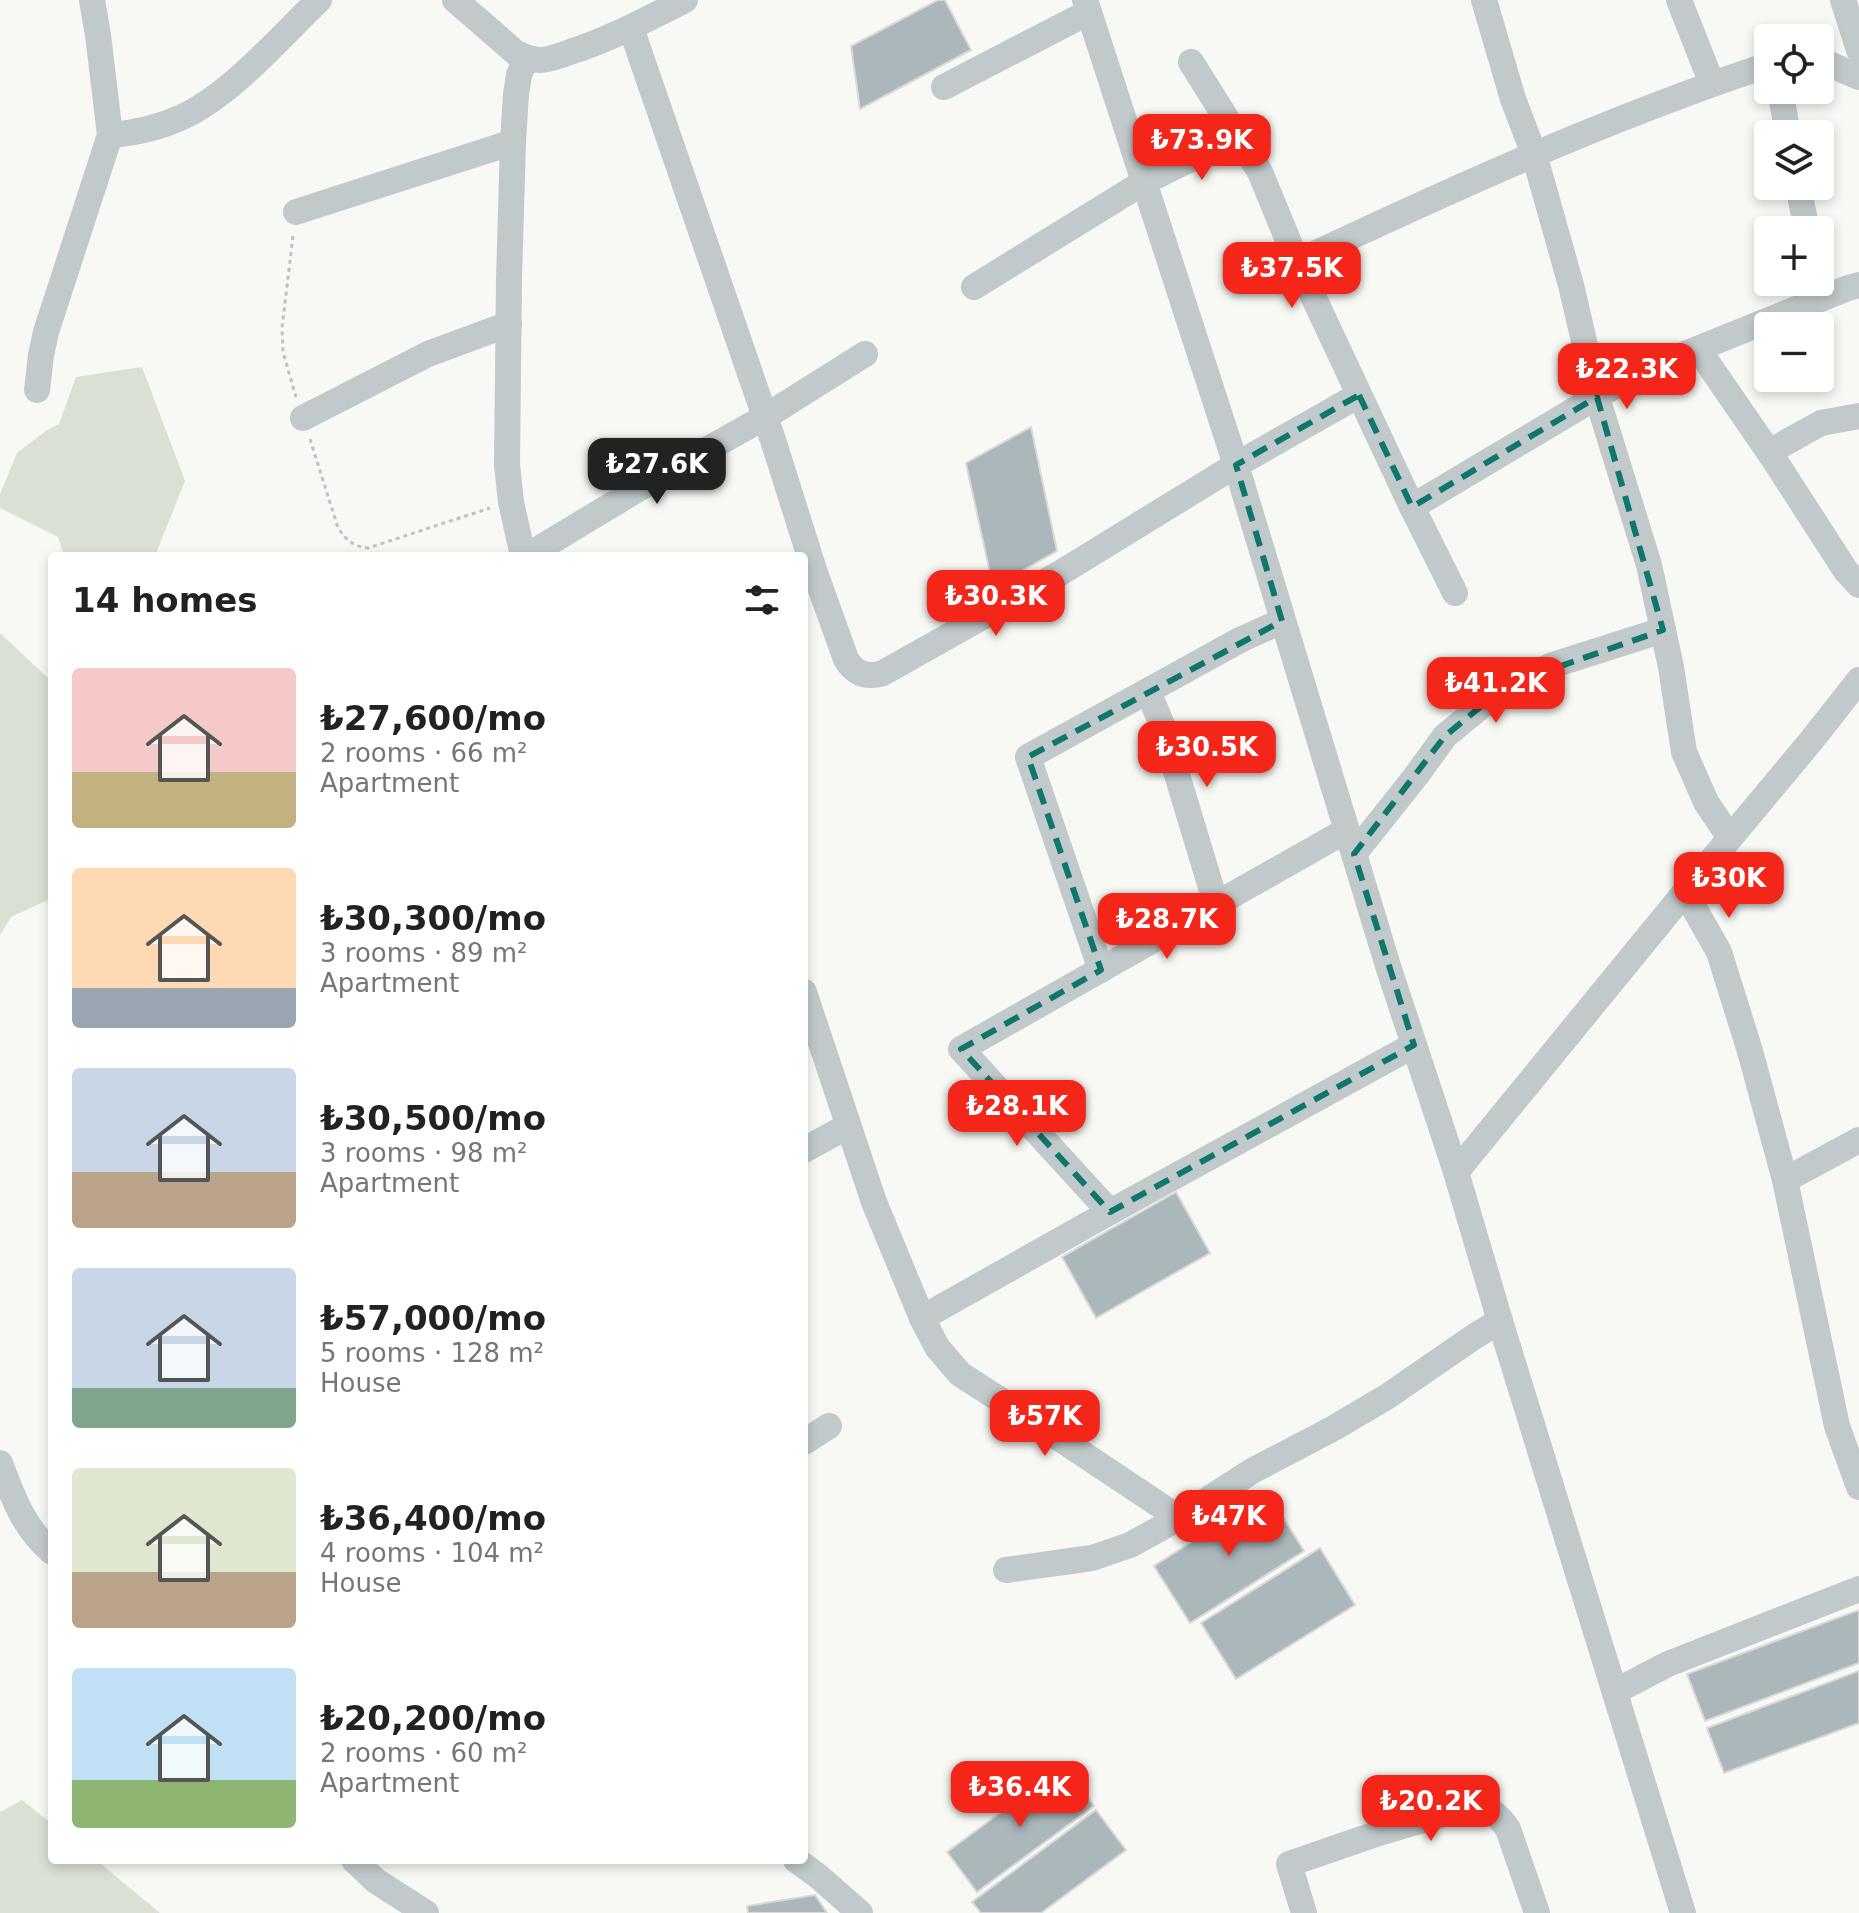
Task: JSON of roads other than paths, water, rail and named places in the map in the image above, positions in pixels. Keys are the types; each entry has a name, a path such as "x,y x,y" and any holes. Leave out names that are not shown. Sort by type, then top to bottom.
{"street":[{"path":"37,390 46,332 110,135 92,0"},
{"path":"110,135 158,126 204,105 225,90 319,0"},
{"path":"455,0 516,53 539,60 591,46 685,0"},
{"path":"1484,0 1513,99 1534,154 1571,285 1597,397 1649,565 1684,752 1706,802 1730,838"},
{"path":"1679,0 1712,84"},
{"path":"1843,0 1859,50"},
{"path":"944,87 1087,6 1236,465 1683,1913"},
{"path":"631,28 765,417 803,552"},
{"path":"524,552 511,502 507,465 513,142 516,94 526,58"},
{"path":"1191,62 1260,172 1297,262 1455,593"},
{"path":"1834,66 1859,77"},
{"path":"1297,262 1432,198 1580,134 1754,70"},
{"path":"974,287 1144,182 1237,136"},
{"path":"296,212 513,142"},
{"path":"1834,289 1859,285"},
{"path":"1412,507 1633,375 1698,349 1808,296"},
{"path":"303,418 428,354 509,324"},
{"path":"1698,349 1846,571 1859,585"},
{"path":"532,552 765,417 865,354"},
{"path":"810,576 846,659 858,673 874,676 1062,572 1236,465 1359,395"},
{"path":"1769,452 1821,423 1859,416"},
{"path":"1101,970 1028,757 1240,640 1282,621"},
{"path":"1110,1212 961,1049 1216,904 1350,842 1416,776 1445,736 1507,685 1553,665 1663,630"},
{"path":"1456,1172 1859,680"},
{"path":"1148,691 1162,725 1216,904"},
{"path":"1685,892 1719,952 1750,1051 1785,1180 1837,1426 1859,1487"},
{"path":"808,1004 874,1202 937,1347 960,1374 1179,1518"},
{"path":"922,1318 1414,1045"},
{"path":"808,1148 848,1126"},
{"path":"1785,1180 1859,1140"},
{"path":"1006,1570 1092,1558 1130,1545 1252,1471 1388,1396 1500,1321"},
{"path":"808,1439 829,1426"},
{"path":"0,1463 23,1517 48,1548"},
{"path":"1616,1691 1668,1664 1859,1589"},
{"path":"1304,1913 1289,1864 1470,1806 1483,1806 1491,1810 1508,1829 1537,1913"},
{"path":"358,1864 376,1881 426,1913"},
{"path":"802,1864 860,1913"}]}
